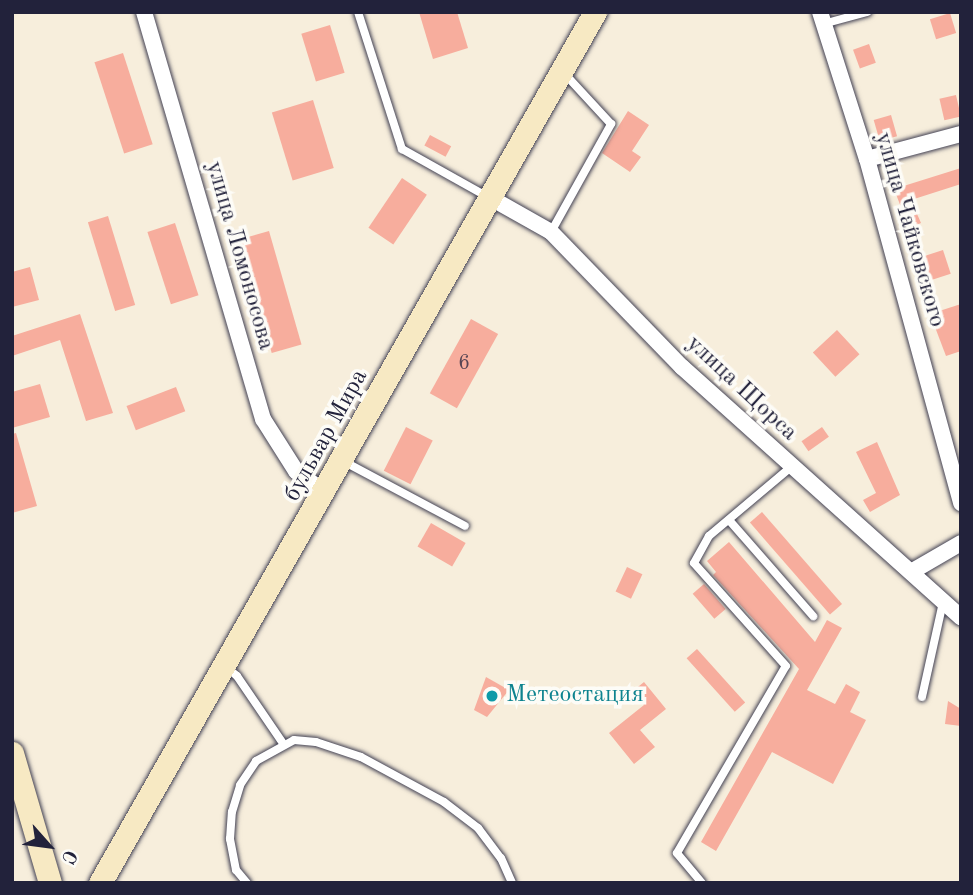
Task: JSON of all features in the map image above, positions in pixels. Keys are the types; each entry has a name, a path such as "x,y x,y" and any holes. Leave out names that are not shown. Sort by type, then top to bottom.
{"main road":[{"name":"бульвар Мира","path":"100,883 325,493 595,12"},
{"path":"12,752 50,883"}],"street":[{"name":"улица Ломоносова","path":"144,12 263,419 296,471 325,493"},
{"name":"улица Чайковского","path":"822,18 867,159 961,503"},
{"path":"867,159 961,134"},
{"name":"улица Щорса","path":"489,197 551,232 682,367 961,617"},
{"path":"911,572 961,542"}],"lane":[{"path":"358,12 402,149 489,197"},
{"path":"822,18 867,12"},
{"path":"551,232 611,124 562,71"},
{"path":"343,461 465,526"},
{"path":"702,883 677,853 786,666 694,563 709,536 791,467"},
{"path":"729,520 813,617"},
{"path":"922,696 943,602"},
{"path":"226,667 237,676 282,742"},
{"path":"247,883 236,870 230,839 232,812 240,785 256,761 282,742 316,741 361,757 444,802 478,828 501,858 512,883"}],"building":[{"path":"419,12 457,12 468,48 433,59"},
{"path":"950,13 956,33 936,39 930,19"},
{"path":"330,25 345,73 316,82 301,34"},
{"path":"869,44 876,63 860,69 853,50"},
{"path":"123,53 153,144 124,154 94,62"},
{"path":"956,95 961,116 944,120 939,99"},
{"path":"313,100 334,168 293,180 272,113"},
{"path":"628,111 649,125 632,151 641,157 630,172 602,153"},
{"path":"891,115 897,136 880,141 874,120"},
{"path":"430,135 451,146 446,157 424,146"},
{"path":"961,168 961,184 911,200 921,223 909,228 894,189"},
{"path":"402,178 427,195 393,245 368,228"},
{"path":"108,216 135,305 115,311 88,222"},
{"path":"175,223 198,295 171,304 147,232"},
{"path":"269,231 302,344 272,353 239,240"},
{"path":"943,250 951,274 922,283 914,259"},
{"path":"30,267 39,300 12,307 12,272"},
{"path":"961,304 961,351 946,356 930,314"},
{"path":"80,314 113,413 86,421 60,340 12,356 12,336"},
{"path":"471,319 498,334 457,408 430,393"},
{"path":"837,330 860,354 835,377 813,353"},
{"path":"40,384 50,417 12,428 12,392"},
{"path":"176,387 185,411 136,430 127,406"},
{"path":"406,427 433,441 410,484 384,471"},
{"path":"822,427 829,437 808,451 802,441"},
{"path":"16,433 37,506 12,513 12,434"},
{"path":"877,442 900,495 870,512 863,500 876,493 856,452"},
{"path":"762,512 842,604 830,615 750,522"},
{"path":"431,523 466,543 452,566 418,546"},
{"path":"729,542 815,642 827,620 842,628 807,690 835,704 846,684 860,692 850,712 866,720 833,784 772,752 716,851 701,842 799,669 713,575 716,572 707,561"},
{"path":"627,567 642,574 631,599 616,591"},
{"path":"704,584 726,609 714,619 693,594"},
{"path":"697,649 745,703 735,712 687,658"},
{"name":"Метеостация","path":"486,677 509,690 487,717 474,710"},
{"path":"644,682 666,709 640,730 655,747 634,764 609,733 644,705 633,691"},
{"path":"948,701 961,709 961,726 945,724"}],"place":[{"name":"Метеостация","path":"492,696"}]}
